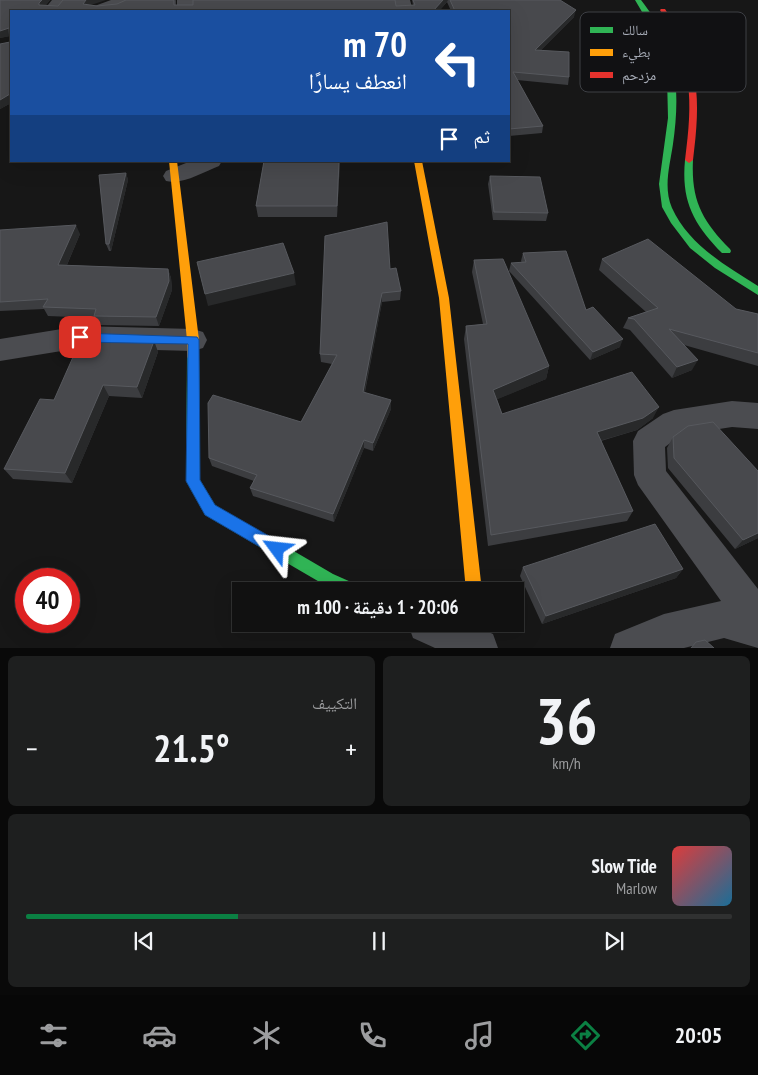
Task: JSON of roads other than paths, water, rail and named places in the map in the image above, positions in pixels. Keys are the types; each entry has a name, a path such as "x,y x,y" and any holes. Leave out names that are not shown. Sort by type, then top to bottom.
{"main road":[{"path":"638,0 646,12"},
{"path":"655,0 664,12"},
{"path":"671,92 669,145 662,189 667,207 678,226 696,246 719,265 758,291"},
{"path":"694,92 695,111 688,171 691,200 705,228 733,256"},
{"path":"671,108 695,111"},
{"path":"418,162 444,298 473,582"},
{"path":"174,169 193,340 193,481 210,510 335,582"}],"street":[{"path":"52,10 61,0"},
{"path":"98,10 126,0"},
{"path":"174,169 206,162"},
{"path":"0,350 80,337 193,340"},
{"path":"758,416 732,414 674,423 649,441 650,475 758,620"},
{"path":"629,648 664,633 724,620 758,630"},
{"path":"445,632 479,647 478,632"}]}
